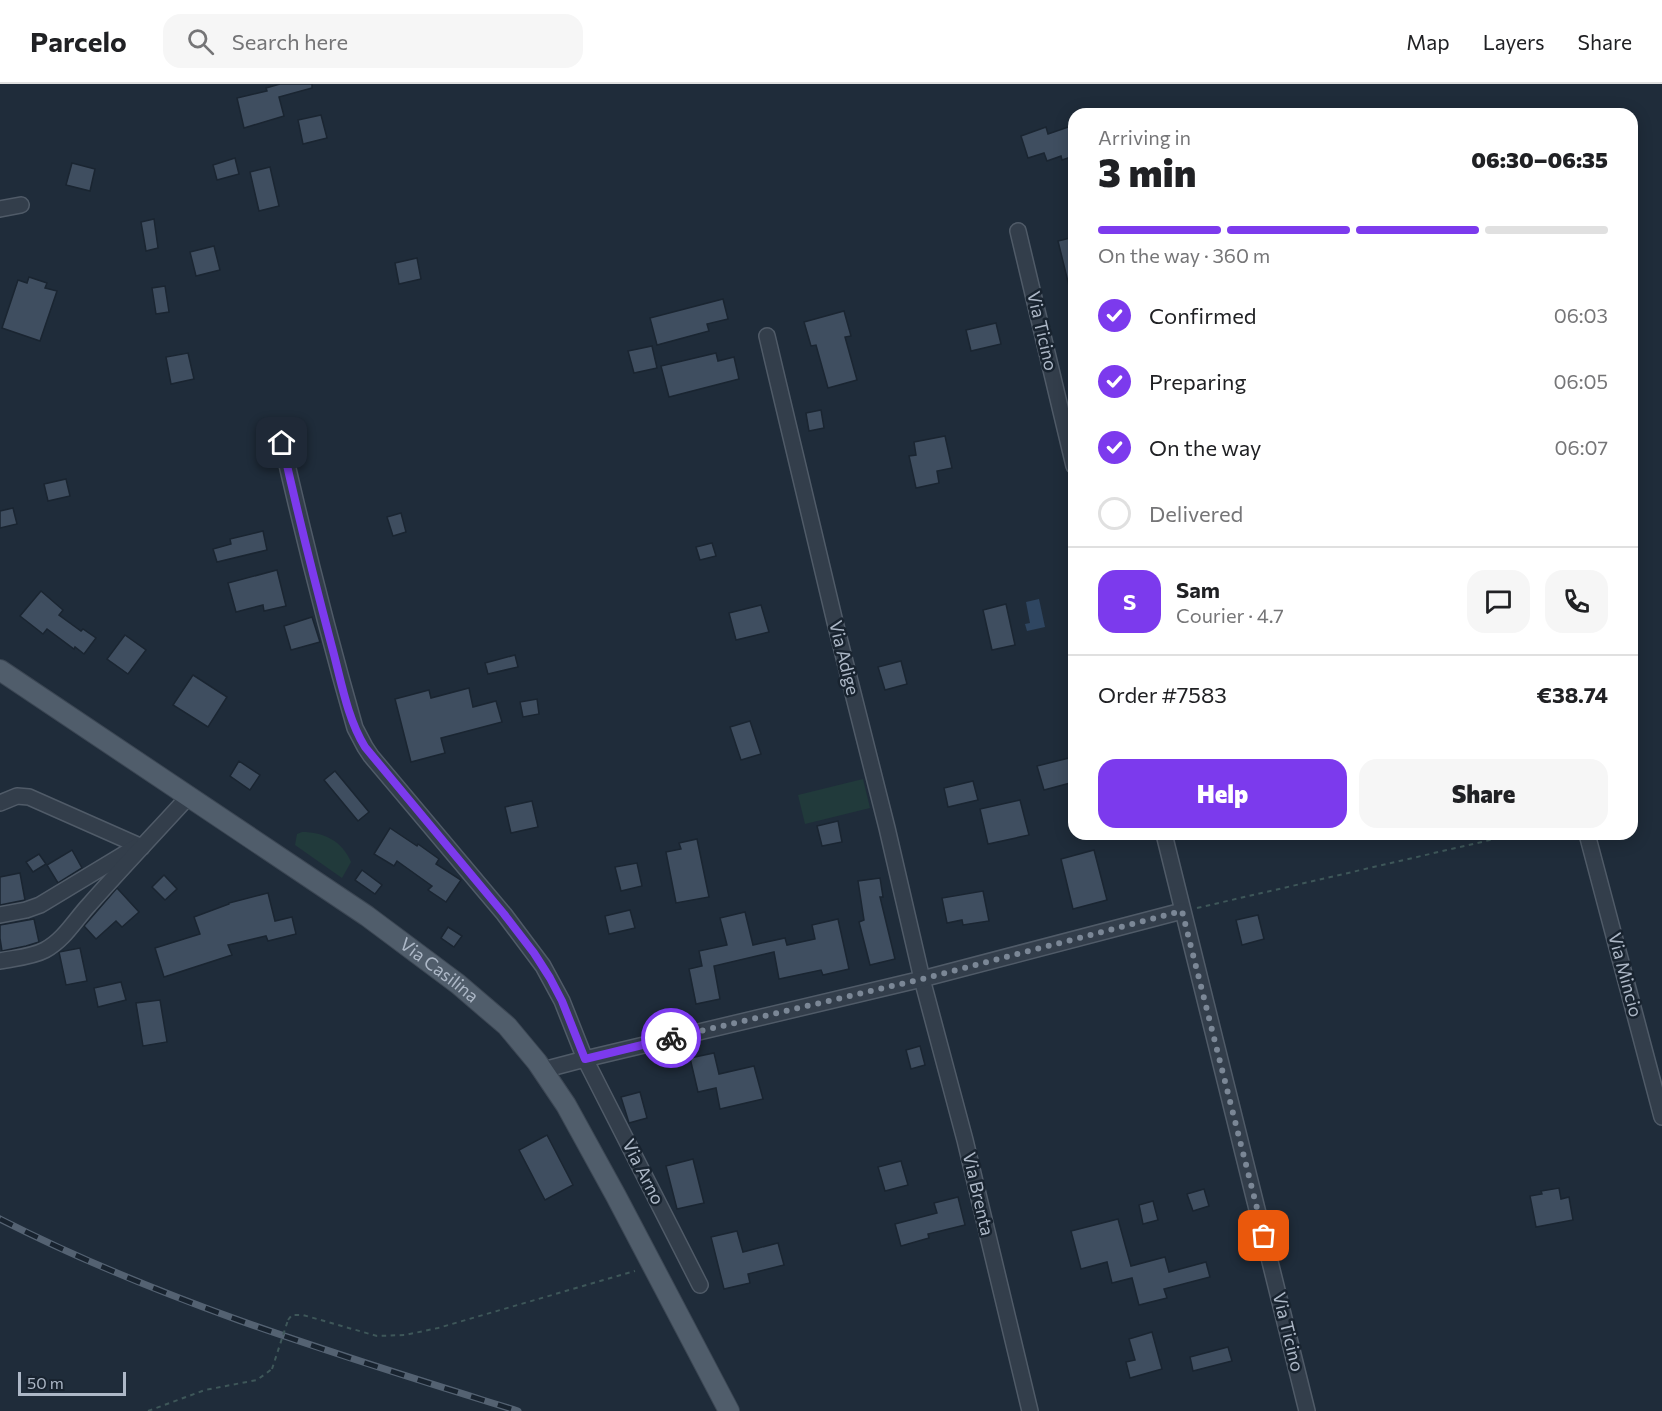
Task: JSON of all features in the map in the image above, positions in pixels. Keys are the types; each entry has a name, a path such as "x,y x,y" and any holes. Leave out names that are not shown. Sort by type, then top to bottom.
{"main road":[{"name":"Via Casilina","path":"0,670 367,916 459,984 507,1026 543,1070 579,1129 729,1411"}],"street":[{"path":"0,209 21,205"},
{"name":"Via Ticino","path":"1018,231 1068,441"},
{"name":"Via Adige","path":"767,336 922,979"},
{"name":"Via Arno","path":"282,443 309,560 359,737 371,756 504,914 539,960 562,1001 585,1059 700,1286"},
{"path":"0,802 17,796 28,797 140,846"},
{"path":"0,961 36,954 54,944 140,846 189,796"},
{"name":"Via Ticino","path":"1165,840 1307,1411"},
{"name":"Via Mincio","path":"1589,840 1662,1116"},
{"path":"0,915 40,905 140,846"},
{"path":"543,1070 922,979 1182,911"},
{"name":"Via Brenta","path":"922,979 965,1140 1030,1411"}],"path":[{"path":"1182,911 1490,840"},
{"path":"148,1411 205,1390 257,1380 272,1369 288,1320 292,1315 303,1315 377,1336 405,1335 438,1328 634,1272 646,1254"}],"green space":[{"path":"863,779 870,808 805,824 798,795"},
{"path":"302,832 325,836 343,848 351,862 342,878 295,845 297,834"}],"water":[{"path":"1039,599 1045,627 1027,631 1025,624 1030,623 1026,602"}],"building":[{"path":"280,84 312,84 312,88 279,97 284,116 244,128 237,98 267,91 266,88"},
{"path":"321,115 327,138 303,144 298,120"},
{"path":"1046,127 1048,134 1068,127 1068,158 1062,160 1061,156 1047,161 1044,153 1028,158 1021,136"},
{"path":"235,158 239,174 217,180 213,165"},
{"path":"72,163 95,169 90,191 66,185"},
{"path":"270,167 279,206 259,211 250,172"},
{"path":"154,219 158,248 146,251 141,222"},
{"path":"1068,238 1068,282 1058,241"},
{"path":"214,246 220,270 196,276 190,252"},
{"path":"417,258 421,279 399,284 395,263"},
{"path":"29,277 47,283 45,288 57,291 40,341 2,328 18,280 27,283"},
{"path":"165,286 169,312 156,314 152,288"},
{"path":"723,299 728,319 707,324 709,331 657,345 650,318"},
{"path":"844,311 851,336 845,337 857,380 828,388 816,345 811,346 804,322"},
{"path":"996,323 1001,344 971,351 966,330"},
{"path":"652,346 657,368 634,373 628,351"},
{"path":"188,353 194,379 171,384 166,357"},
{"path":"716,353 718,361 734,357 739,379 669,397 661,366"},
{"path":"821,410 824,428 809,431 806,413"},
{"path":"945,436 952,468 937,471 939,483 916,488 909,456 916,455 914,442"},
{"path":"66,479 70,496 48,501 44,484"},
{"path":"13,508 17,524 0,528 0,511"},
{"path":"401,513 406,532 393,536 387,517"},
{"path":"263,531 267,550 217,562 213,549 231,544 230,539"},
{"path":"712,543 716,556 700,560 696,547"},
{"path":"277,570 286,606 264,611 263,605 236,612 228,583"},
{"path":"41,591 63,610 59,615 81,631 83,629 96,638 84,654 47,629 43,634 20,616"},
{"path":"1006,604 1015,645 992,650 983,610"},
{"path":"761,605 769,632 736,640 729,613"},
{"path":"312,617 320,642 291,650 284,626"},
{"path":"125,635 146,650 128,674 107,659"},
{"path":"515,655 518,667 488,674 485,663"},
{"path":"901,661 907,684 885,690 878,667"},
{"path":"193,675 227,697 208,727 173,705"},
{"path":"469,688 473,707 496,701 502,722 441,738 445,753 411,762 395,699 429,690 431,698"},
{"path":"537,699 539,714 523,717 520,702"},
{"path":"750,721 761,754 741,760 730,727"},
{"path":"1068,758 1068,784 1044,790 1037,766"},
{"path":"239,761 260,775 250,790 230,776"},
{"path":"335,771 369,812 358,821 324,780"},
{"path":"973,781 978,800 948,807 944,788"},
{"path":"1020,800 1029,835 988,844 980,809"},
{"path":"532,801 538,827 511,833 505,807"},
{"path":"838,821 842,842 822,846 817,826"},
{"path":"390,828 439,859 436,864 461,880 446,902 428,890 432,886 397,861 394,866 374,854"},
{"path":"697,839 709,897 676,903 666,852 681,849 679,843"},
{"path":"72,850 82,868 58,883 47,865"},
{"path":"1094,850 1107,900 1073,909 1061,859"},
{"path":"39,854 46,864 33,872 26,862"},
{"path":"637,863 642,886 621,891 615,867"},
{"path":"362,870 382,885 375,894 355,880"},
{"path":"20,873 25,900 0,905 0,877"},
{"path":"164,875 177,889 165,900 152,887"},
{"path":"880,878 883,897 880,897 895,959 870,965 859,922 864,920 858,881"},
{"path":"117,888 139,912 122,927 116,921 96,939 84,926"},
{"path":"983,891 989,921 963,925 962,920 947,923 942,898"},
{"path":"268,893 275,921 292,917 296,934 268,941 266,936 228,945 232,955 164,977 155,948 200,934 194,917 229,903"},
{"path":"630,910 635,928 609,934 605,916"},
{"path":"745,912 753,945 785,938 787,945 815,939 812,925 838,919 849,969 823,975 821,970 779,979 774,952 714,966 720,999 696,1004 689,969 702,966 699,951 727,945 720,918"},
{"path":"1258,915 1264,939 1242,945 1236,920"},
{"path":"34,919 39,942 2,951 0,925"},
{"path":"448,927 462,936 454,947 441,938"},
{"path":"80,948 87,981 66,985 59,952"},
{"path":"121,982 126,1000 98,1007 94,988"},
{"path":"160,1000 167,1042 143,1046 136,1003"},
{"path":"920,1046 925,1065 911,1069 906,1050"},
{"path":"714,1053 719,1074 754,1066 763,1099 720,1109 716,1088 698,1092 690,1058"},
{"path":"640,1092 647,1118 629,1123 621,1097"},
{"path":"547,1135 573,1185 545,1200 519,1150"},
{"path":"693,1159 704,1203 677,1209 666,1166"},
{"path":"901,1161 908,1185 885,1191 878,1167"},
{"path":"1559,1188 1561,1199 1569,1197 1573,1220 1536,1227 1530,1196 1542,1194 1541,1191"},
{"path":"1204,1189 1209,1206 1193,1211 1187,1194"},
{"path":"958,1197 965,1225 928,1234 929,1238 901,1246 895,1224 937,1213 934,1203"},
{"path":"1153,1201 1158,1220 1143,1224 1139,1205"},
{"path":"1118,1219 1131,1266 1165,1257 1169,1272 1206,1262 1210,1277 1164,1289 1167,1298 1139,1305 1132,1278 1112,1283 1107,1262 1081,1269 1071,1231"},
{"path":"737,1231 743,1252 778,1243 784,1265 748,1274 750,1283 724,1289 711,1237"},
{"path":"1152,1332 1162,1369 1130,1378 1126,1362 1135,1360 1129,1339"},
{"path":"1228,1347 1232,1361 1193,1371 1190,1357"}],"railway":[{"path":"0,1219 126,1277 190,1302 386,1370 518,1411"}],"way so far":[{"path":"671,1038 922,979 1182,911 1264,1236"}],"route":[{"path":"282,443 306,549 338,669 355,728 365,747 534,953 562,1001 585,1059 671,1038"}]}
